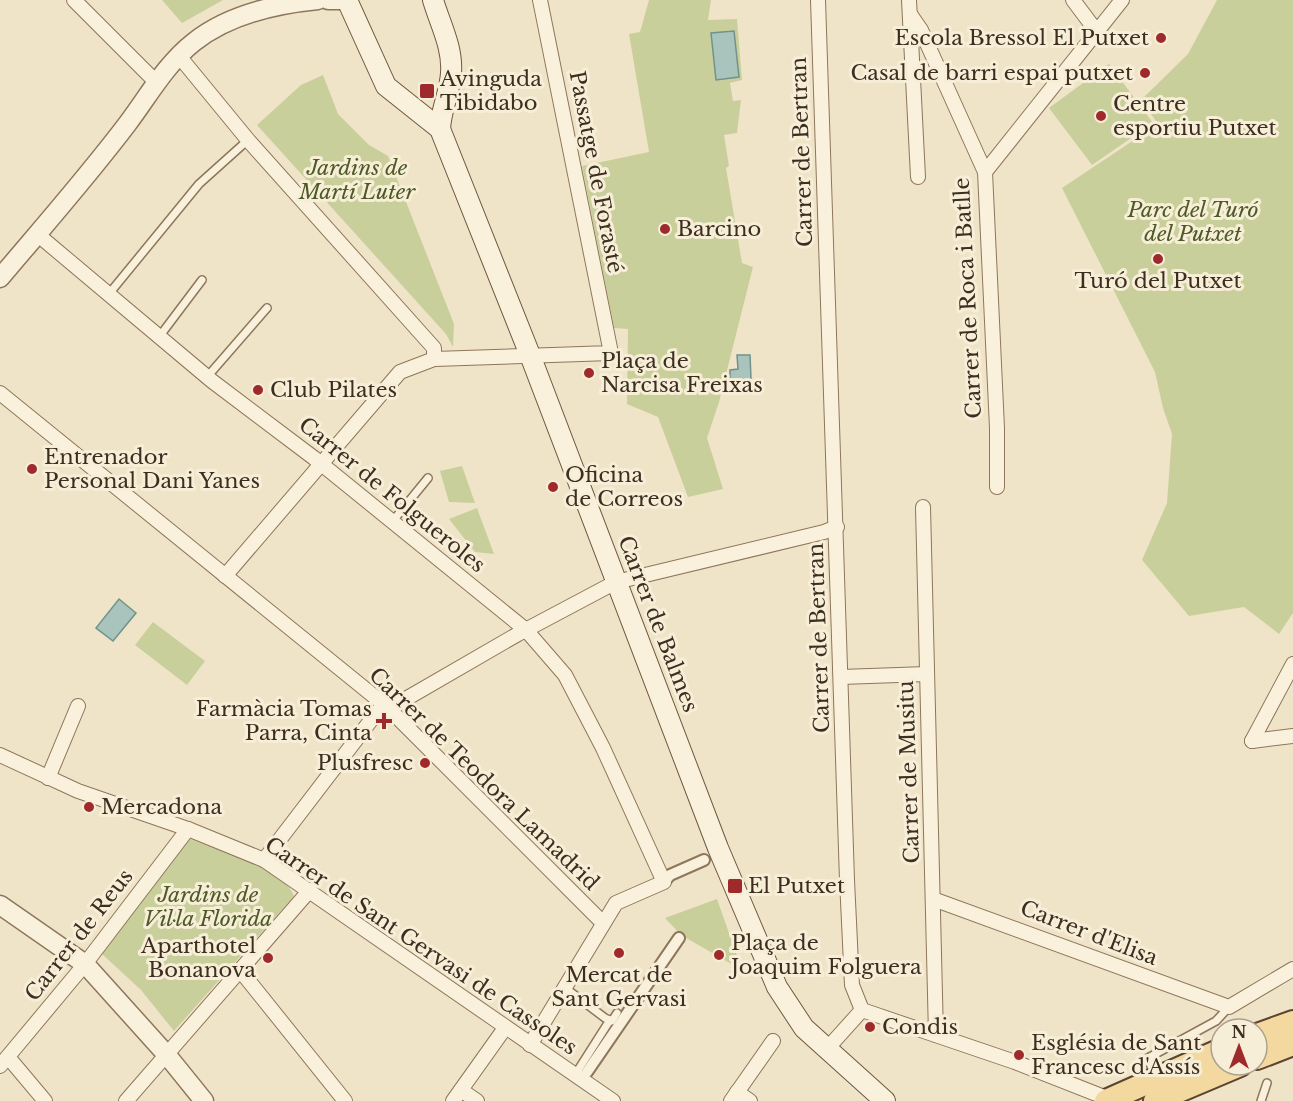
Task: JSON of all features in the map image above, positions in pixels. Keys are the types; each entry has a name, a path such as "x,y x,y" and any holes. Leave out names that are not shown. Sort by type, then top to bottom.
{"main road":[{"path":"345,0 386,86 400,99 431,119 440,129"},
{"path":"433,0 449,47 449,87 441,114 440,129"},
{"path":"400,99 430,97 449,87"},
{"name":"Carrer de Balmes","path":"440,129 530,355 718,848 761,954 794,1016 826,1050 885,1101"},
{"path":"1269,1031 1293,1022"},
{"path":"1269,1053 1293,1044"},
{"path":"1110,1100 1209,1055"},
{"path":"1155,1101 1212,1077"}],"street":[{"path":"74,0 156,82"},
{"path":"0,278 129,122 156,82 197,40 228,22 287,2 318,0"},
{"path":"328,0 345,0"},
{"name":"Passatge de Forasté","path":"530,355 611,353 540,0"},
{"name":"Carrer de Bertran","path":"818,0 852,985 862,1010"},
{"path":"1073,0 1097,32"},
{"path":"985,172 1122,0"},
{"path":"910,7 918,177"},
{"name":"Carrer de Roca i Batlle","path":"910,7 985,172 997,428 997,487"},
{"path":"179,56 248,140 434,348 434,359"},
{"name":"Carrer de Folgueroles","path":"37,234 207,377 320,464 526,630 565,675 603,748 664,882"},
{"path":"225,576 393,377 411,366 434,359 530,355"},
{"name":"Carrer de Teodora Lamadrid","path":"0,393 386,706 603,923"},
{"name":"Carrer de Musitu","path":"923,507 936,1035"},
{"path":"264,860 378,711 386,706 397,704 526,630 616,582 837,527"},
{"path":"1293,664 1252,741 1293,736"},
{"path":"841,677 927,674"},
{"path":"48,778 78,706"},
{"name":"Carrer de Sant Gervasi de Cassoles","path":"0,755 78,791 189,829 264,860 530,1045 581,1074 613,1101"},
{"name":"Carrer de Reus","path":"4,1061 85,964 189,829"},
{"path":"530,1045 618,901 664,882 670,875 704,860"},
{"path":"126,1101 310,890"},
{"name":"Carrer d'Elisa","path":"933,899 1229,1007"},
{"path":"0,905 85,964 166,1054 204,1101"},
{"path":"581,1074 679,938"},
{"path":"1229,1007 1293,969"},
{"path":"240,970 345,1101"},
{"path":"826,1050 862,1010 1110,1100"},
{"path":"477,1101 457,1095 505,1028"},
{"path":"750,1101 734,1097 773,1041"},
{"path":"4,1061 45,1101"}],"lane":[{"path":"108,295 199,184 248,140"},
{"path":"159,337 202,280"},
{"path":"207,377 267,308"},
{"path":"392,522 428,478"},
{"path":"564,987 610,1020"},
{"path":"1151,1066 1148,1058 1216,1021 1229,1007"},
{"path":"581,1074 610,1020 617,1013"},
{"path":"1261,1101 1267,1083"}],"green space":[{"path":"162,0 223,0 182,23"},
{"name":"Barcino","path":"649,0 711,0 708,20 737,19 742,80 730,83 733,101 741,100 737,133 724,135 729,166 726,168 742,263 753,267 719,402 707,438 723,489 688,497 658,417 627,404 628,329 614,328 582,166 649,152 629,34 640,32"},
{"name":"Parc del Turó del Putxet","path":"1217,0 1293,0 1293,613 1279,634 1244,607 1189,616 1142,560 1167,503 1172,434 1163,408 1155,372 1062,188 1158,124 1141,100 1188,54"},
{"name":"Centre esportiu Putxet","path":"1109,64 1153,123 1092,165 1049,108"},
{"name":"Jardins de Martí Luter","path":"323,75 338,114 369,145 388,156 454,324 453,347 446,334 257,125 301,85"},
{"path":"462,466 475,503 449,502 440,471"},
{"path":"477,508 494,554 475,552 449,519"},
{"path":"153,622 205,661 187,685 135,645"},
{"name":"Jardins de Vil·la Florida","path":"190,839 232,854 264,869 288,886 294,896 174,1031 141,990 102,954"},
{"path":"717,899 742,970 681,935 665,918"}],"water":[{"path":"734,31 739,77 716,80 711,33"},
{"path":"737,355 750,355 751,379 730,379 730,370 738,369"},
{"path":"119,599 136,613 113,641 96,628"}],"place":[{"name":"Escola Bressol El Putxet","path":"1161,38"},
{"name":"Casal de barri espai putxet","path":"1145,73"},
{"name":"Avinguda Tibidabo","path":"427,91"},
{"name":"Centre esportiu Putxet","path":"1101,116"},
{"name":"Barcino","path":"665,229"},
{"name":"Turó del Putxet","path":"1158,259"},
{"name":"Plaça de Narcisa Freixas","path":"589,373"},
{"name":"Club Pilates","path":"258,390"},
{"name":"Entrenador Personal Dani Yanes","path":"32,469"},
{"name":"Oficina de Correos","path":"553,487"},
{"name":"Farmàcia Tomas Parra, Cinta","path":"384,721"},
{"name":"Plusfresc","path":"425,763"},
{"name":"Mercadona","path":"89,807"},
{"name":"El Putxet","path":"735,886"},
{"name":"Mercat de Sant Gervasi","path":"619,953"},
{"name":"Plaça de Joaquim Folguera","path":"719,955"},
{"name":"Aparthotel Bonanova","path":"268,958"},
{"name":"Condis","path":"870,1027"},
{"name":"Església de Sant Francesc d'Assís","path":"1019,1055"}]}
